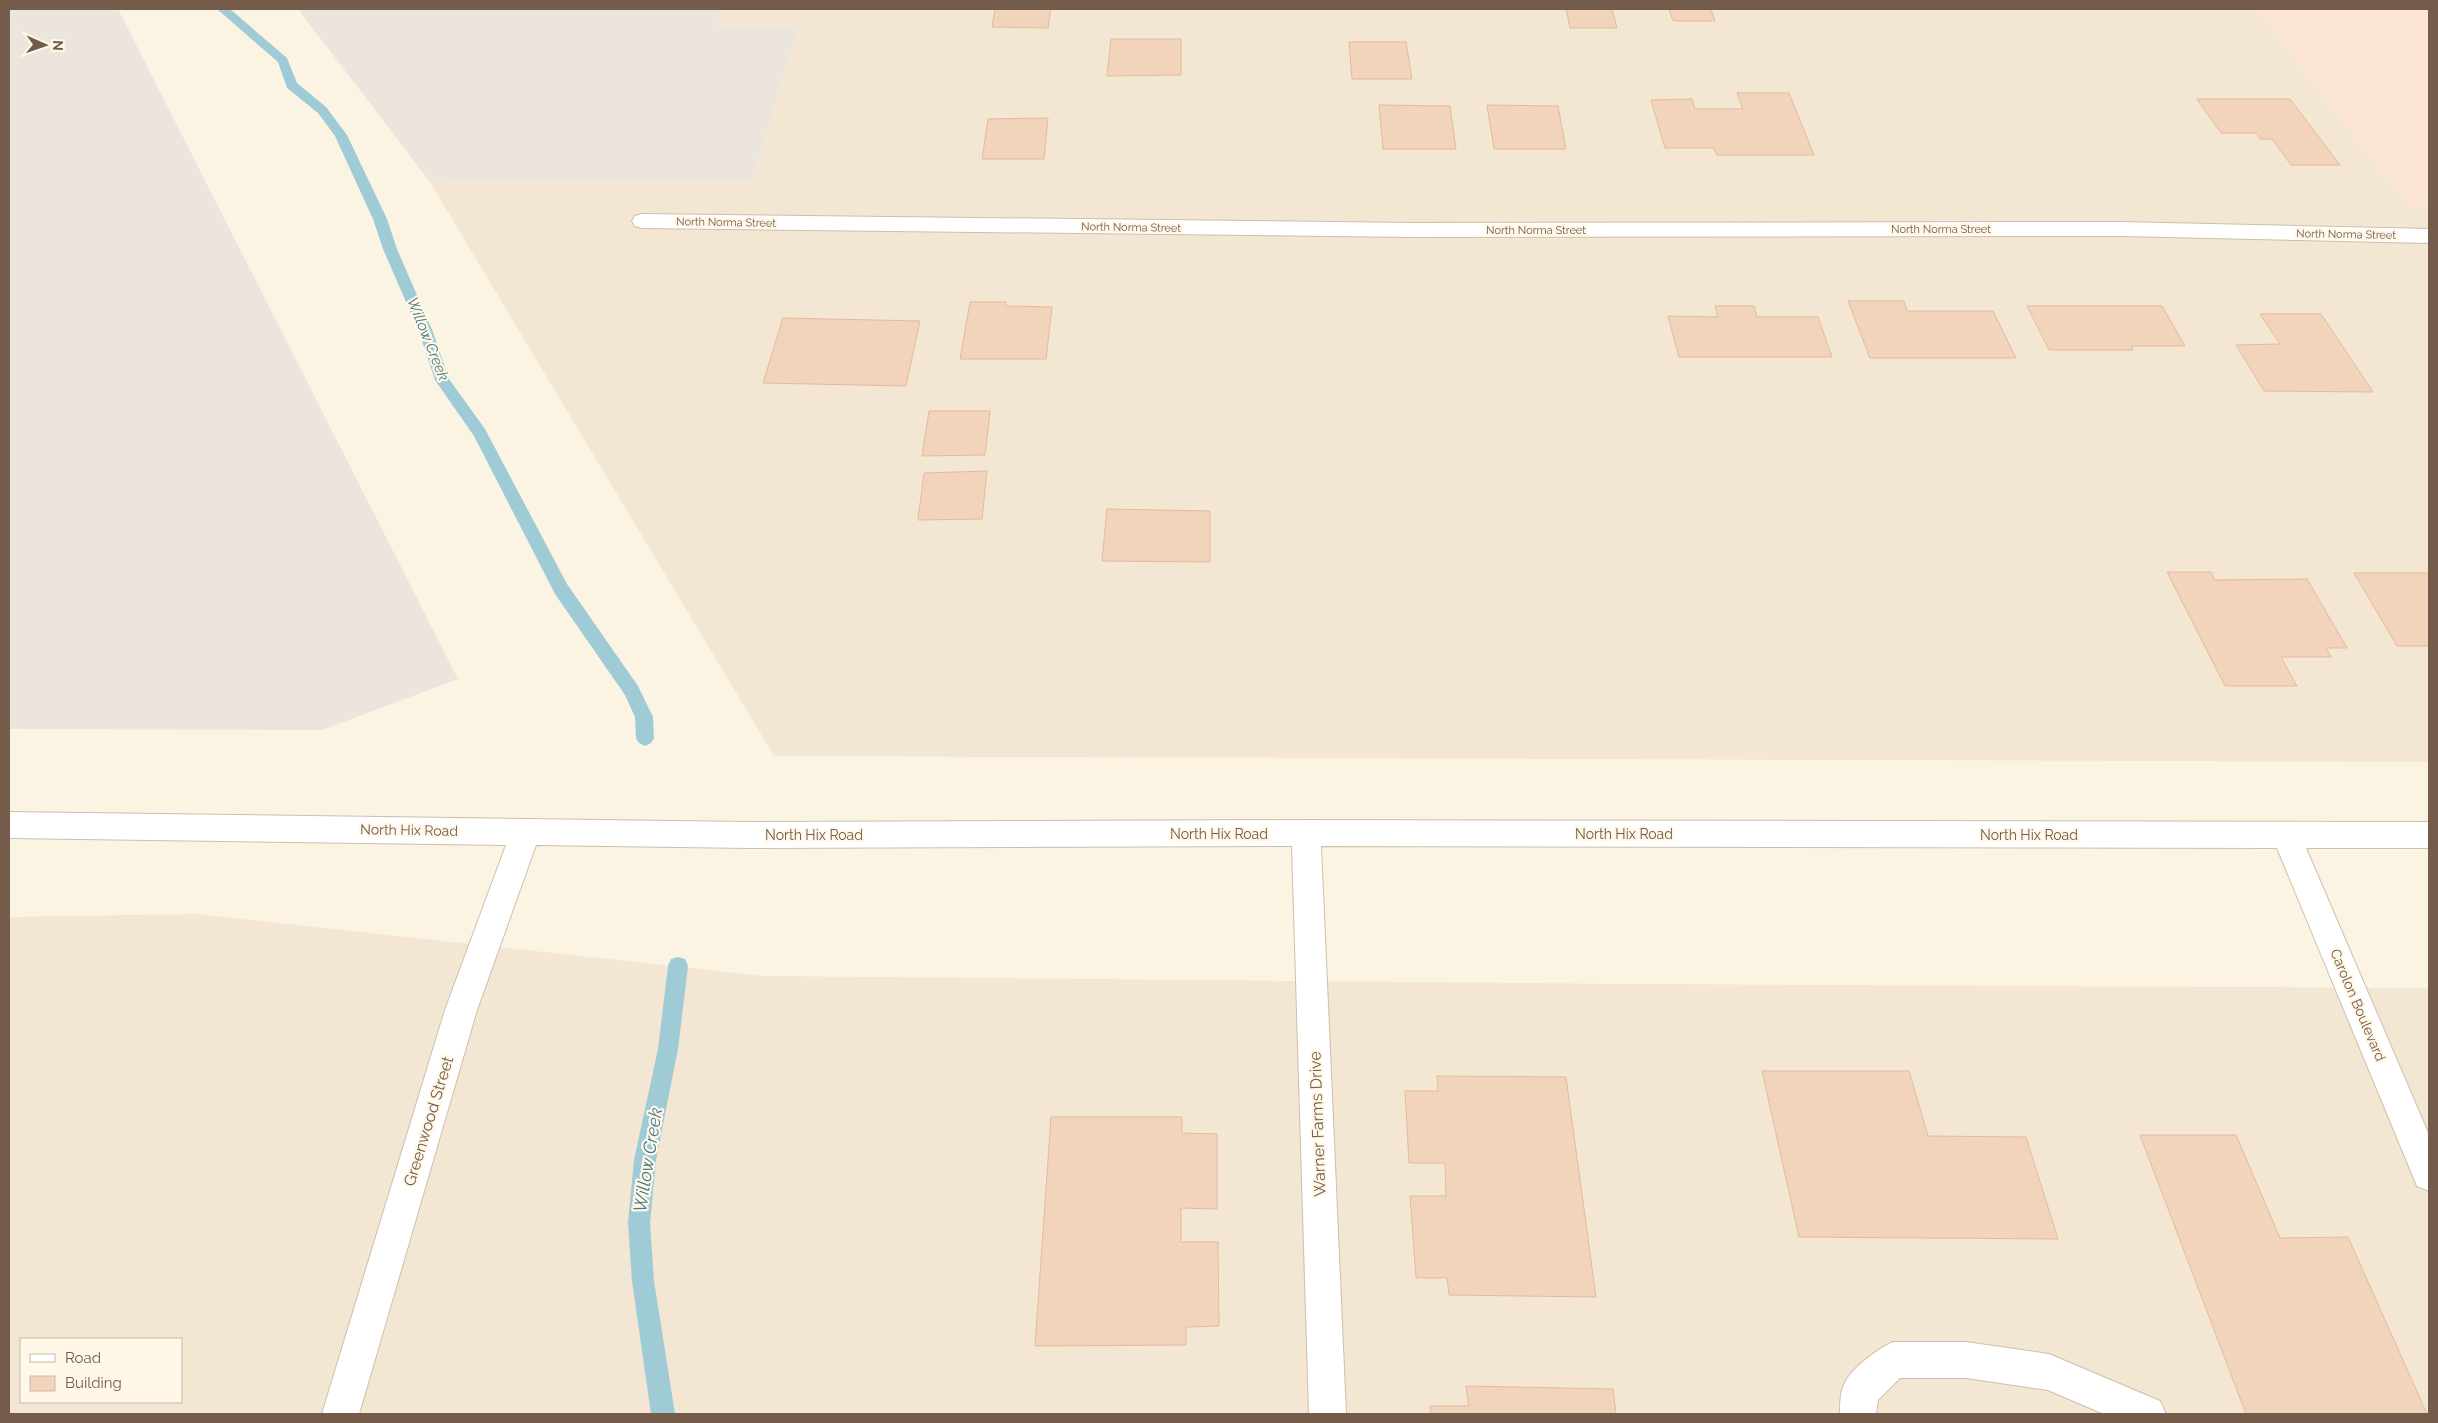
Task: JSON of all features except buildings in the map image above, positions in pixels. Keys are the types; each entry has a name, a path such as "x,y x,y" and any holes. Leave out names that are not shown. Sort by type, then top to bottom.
{"street":[{"name":"North Norma Street","path":"642,221 1414,230 2120,229 2429,236"},
{"name":"North Hix Road","path":"9,825 748,835 1306,833 2429,835"},
{"name":"Greenwood Street","path":"340,1414 461,1010 526,831"},
{"name":"Warner Farms Drive","path":"1306,833 1327,1414"},
{"name":"Carolon Boulevard","path":"2286,835 2429,1174"},
{"path":"1858,1414 1860,1390 1893,1360 1966,1360 2049,1372 2148,1414"}],"shaded area":[{"path":"9,9 118,9 458,679 322,730 9,729"},
{"path":"298,9 723,9 716,28 799,26 752,180 430,182"},
{"path":"723,9 2257,9 2410,207 2429,207 2429,762 774,756 430,182 752,180 799,26 716,28"},
{"path":"2257,9 2429,9 2429,207 2410,207"},
{"path":"196,914 763,976 1629,984 2429,988 2429,1414 9,1414 9,917"}],"waterway":[{"name":"Willow Creek","path":"223,9 283,61 291,85 322,110 341,135 380,219 390,249 426,332 442,380 480,433 561,589 632,691 644,717 645,738"},
{"name":"Willow Creek","path":"663,1414 643,1281 639,1223 645,1160 668,1049 678,966"}]}
